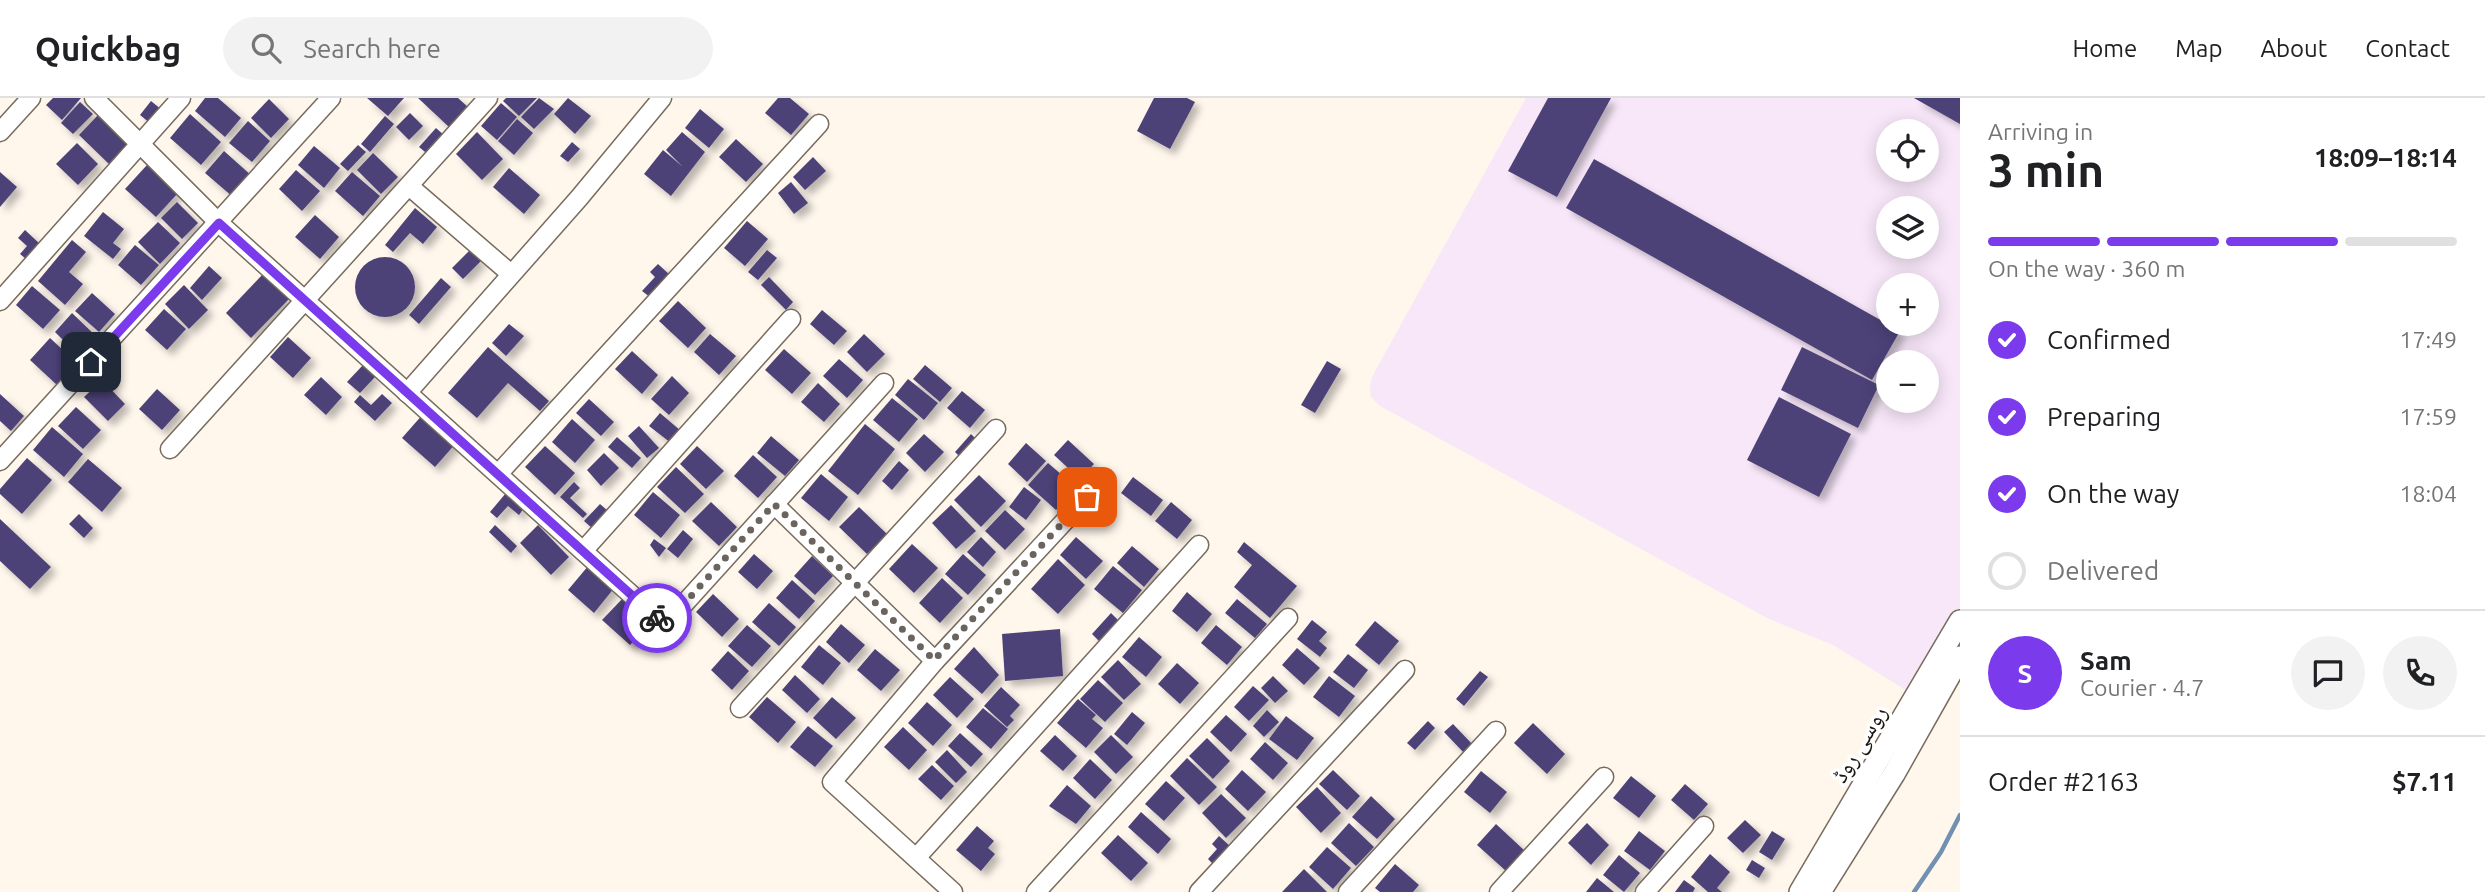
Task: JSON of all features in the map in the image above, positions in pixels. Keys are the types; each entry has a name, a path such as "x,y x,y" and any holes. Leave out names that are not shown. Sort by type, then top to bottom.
{"main road":[{"name":"روسی روڈ","path":"1800,892 1960,621"},
{"path":"1820,892 1894,774 1960,657"}],"street":[{"path":"0,132 31,98"},
{"path":"94,98 219,223 665,625 884,383"},
{"path":"0,301 181,98"},
{"path":"0,461 331,98"},
{"path":"170,449 488,98"},
{"path":"407,393 662,98"},
{"path":"498,474 819,124"},
{"path":"409,186 511,274"},
{"path":"583,551 791,319"},
{"path":"740,708 996,429"},
{"path":"953,892 832,782 934,660 1087,497"},
{"path":"774,504 934,660"},
{"path":"916,858 1199,545"},
{"path":"1036,892 1288,618"},
{"path":"1199,892 1405,670"},
{"path":"1348,892 1496,731"},
{"path":"1499,892 1604,777"},
{"path":"1646,892 1704,826"}],"shaded area":[{"path":"1526,98 1960,98 1960,621 1917,697 1833,645 1769,619 1380,406 1371,397 1373,375"}],"building":[{"path":"53,98 81,98 62,120 46,105"},
{"path":"205,98 218,98 241,118 225,137 195,111"},
{"path":"367,98 404,98 388,116"},
{"path":"418,98 458,98 468,107 449,127"},
{"path":"506,98 537,98 519,116 503,101"},
{"path":"539,98 554,109 534,129 521,117"},
{"path":"568,98 591,116 575,134 554,114"},
{"path":"778,98 790,98 809,114 791,135 765,113"},
{"path":"1154,98 1187,98 1195,102 1170,149 1137,131"},
{"path":"1548,98 1611,98 1557,197 1508,171"},
{"path":"1914,98 1960,98 1960,124"},
{"path":"269,99 289,119 271,138 251,118"},
{"path":"151,101 162,110 151,124 140,115"},
{"path":"80,102 93,114 73,134 61,123"},
{"path":"501,103 517,117 497,140 481,126"},
{"path":"700,109 724,129 709,148 685,128"},
{"path":"410,113 423,126 409,140 396,127"},
{"path":"190,114 221,142 201,165 170,138"},
{"path":"98,115 128,143 109,164 79,135"},
{"path":"385,116 394,124 370,152 361,144"},
{"path":"517,119 533,133 514,155 498,141"},
{"path":"248,121 270,141 252,162 229,143"},
{"path":"436,128 446,137 430,156 419,147"},
{"path":"477,132 503,159 482,180 456,154"},
{"path":"682,132 705,152 671,196 644,174 663,150 683,167 666,150"},
{"path":"736,139 763,164 746,182 719,157"},
{"path":"572,142 580,149 568,162 560,156"},
{"path":"77,143 98,164 78,185 56,164"},
{"path":"358,145 366,152 348,171 340,164"},
{"path":"314,146 340,168 324,188 298,165"},
{"path":"224,151 252,176 233,197 205,173"},
{"path":"373,153 398,177 381,194 357,170"},
{"path":"813,157 826,171 805,190 793,177"},
{"path":"1594,159 1876,318 1876,336 1897,336 1889,350 1876,350 1876,373 1872,380 1566,208"},
{"path":"147,165 178,193 156,217 125,189"},
{"path":"509,168 540,195 524,214 493,187"},
{"path":"296,170 320,191 302,211 279,189"},
{"path":"0,172 17,187 0,207"},
{"path":"352,172 380,196 363,216 335,191"},
{"path":"791,182 808,203 794,214 778,193"},
{"path":"177,202 198,223 182,239 161,218"},
{"path":"415,208 437,227 423,244 410,233 393,252 385,245"},
{"path":"103,212 124,229 113,243 121,249 113,259 84,236"},
{"path":"315,215 339,237 320,259 295,237"},
{"path":"747,221 768,239 745,266 724,248"},
{"path":"158,222 180,243 160,264 138,242"},
{"path":"25,230 40,244 26,259 20,254 27,246 18,238"},
{"path":"72,240 86,252 69,272 83,284 65,305 38,281"},
{"path":"135,245 159,265 141,285 118,265"},
{"path":"470,250 481,261 463,279 452,268"},
{"path":"767,250 777,258 758,280 748,272"},
{"path":"385,257 406,266 415,287 406,308 385,317 364,308 355,287 364,266"},
{"path":"658,264 670,275 650,297 642,291 655,277 650,272"},
{"path":"209,266 222,278 202,300 190,288"},
{"path":"263,274 289,299 251,338 226,313"},
{"path":"769,277 793,302 786,310 761,285"},
{"path":"441,278 451,287 419,324 409,315"},
{"path":"184,285 208,310 189,329 165,304"},
{"path":"32,286 60,310 43,329 16,305"},
{"path":"92,293 115,314 99,332 75,311"},
{"path":"678,301 706,328 688,348 659,321"},
{"path":"164,309 186,329 167,350 145,330"},
{"path":"822,310 847,331 834,345 810,324"},
{"path":"72,313 98,338 80,357 55,332"},
{"path":"509,324 524,336 506,356 492,343"},
{"path":"710,334 736,356 719,375 694,352"},
{"path":"864,334 885,354 867,372 847,352"},
{"path":"288,337 311,358 293,378 270,357"},
{"path":"50,338 77,363 57,385 30,360"},
{"path":"488,347 549,401 540,411 508,383 477,418 448,393"},
{"path":"1802,347 1876,384 1876,391 1858,428 1781,390"},
{"path":"784,349 811,373 792,394 765,370"},
{"path":"632,351 658,375 642,394 615,369"},
{"path":"839,359 863,380 847,398 823,376"},
{"path":"1327,361 1341,369 1315,413 1301,405"},
{"path":"363,365 375,377 360,393 347,382"},
{"path":"925,365 952,388 940,402 913,379"},
{"path":"672,376 689,393 669,415 651,399"},
{"path":"321,377 342,397 326,415 304,395"},
{"path":"908,379 938,403 924,420 895,395"},
{"path":"102,380 125,404 108,421 84,397"},
{"path":"818,383 840,404 824,422 801,402"},
{"path":"157,389 180,410 162,430 139,409"},
{"path":"962,391 985,410 970,428 947,408"},
{"path":"0,394 24,416 11,431 0,421"},
{"path":"382,394 392,403 375,421 354,402 360,395 371,405"},
{"path":"1779,397 1851,434 1819,497 1747,460"},
{"path":"892,398 918,419 899,442 873,420"},
{"path":"589,399 614,422 601,436 576,413"},
{"path":"76,407 101,430 83,449 58,426"},
{"path":"424,413 457,442 435,467 402,438"},
{"path":"660,413 681,431 671,443 649,426"},
{"path":"572,419 595,440 575,463 552,442"},
{"path":"865,424 895,449 858,495 828,471"},
{"path":"639,426 659,448 647,458 628,436"},
{"path":"52,427 83,454 64,477 33,450"},
{"path":"924,434 944,452 925,472 906,453"},
{"path":"971,434 976,439 960,457 955,452"},
{"path":"771,436 799,460 785,476 757,453"},
{"path":"617,437 641,458 632,468 608,447"},
{"path":"1068,440 1094,464 1080,479 1054,455"},
{"path":"1026,443 1046,461 1027,482 1008,464"},
{"path":"545,446 575,473 555,495 525,467"},
{"path":"697,446 724,471 706,489 680,464"},
{"path":"604,453 619,468 601,486 587,470"},
{"path":"753,455 777,477 758,498 734,476"},
{"path":"27,458 52,480 22,514 0,494 0,489"},
{"path":"88,459 122,488 102,512 68,482"},
{"path":"899,461 909,470 892,490 882,481"},
{"path":"1048,463 1076,487 1056,510 1028,485"},
{"path":"676,467 704,494 685,513 657,487"},
{"path":"821,474 848,497 829,521 801,498"},
{"path":"979,475 1006,501 981,527 954,500"},
{"path":"1133,477 1163,500 1151,516 1121,493"},
{"path":"574,482 580,488 570,498 587,514 583,518 560,497"},
{"path":"1024,487 1041,500 1026,520 1009,507"},
{"path":"653,492 680,515 661,538 634,515"},
{"path":"506,493 524,508 519,515 508,506 497,518 490,512"},
{"path":"711,502 737,527 719,546 692,521"},
{"path":"1171,502 1192,520 1177,539 1155,521"},
{"path":"600,504 608,511 593,529 584,521"},
{"path":"951,505 976,531 956,549 932,523"},
{"path":"859,507 887,534 867,554 839,527"},
{"path":"1005,510 1025,529 1005,550 985,531"},
{"path":"79,514 93,528 84,538 69,524"},
{"path":"0,519 51,567 30,589 0,561"},
{"path":"495,525 517,546 511,553 489,532"},
{"path":"538,525 569,557 551,575 520,543"},
{"path":"683,530 693,539 678,558 667,549"},
{"path":"981,537 996,552 983,567 967,552"},
{"path":"1076,537 1103,561 1086,579 1060,555"},
{"path":"654,539 666,548 659,557 650,545"},
{"path":"1244,542 1297,586 1270,618 1234,587 1252,565 1237,552"},
{"path":"912,544 938,568 914,593 889,569"},
{"path":"1132,546 1159,569 1144,587 1117,563"},
{"path":"754,554 773,571 757,589 738,572"},
{"path":"963,554 986,575 968,595 945,574"},
{"path":"812,556 833,576 815,595 794,576"},
{"path":"1058,559 1085,585 1058,614 1031,589"},
{"path":"589,565 615,587 594,613 568,590"},
{"path":"1113,566 1142,590 1123,613 1094,589"},
{"path":"942,578 963,598 940,623 919,603"},
{"path":"792,580 815,601 799,619 776,598"},
{"path":"1187,592 1212,614 1197,632 1172,611"},
{"path":"713,594 739,619 722,637 696,612"},
{"path":"623,598 650,623 630,645 602,620"},
{"path":"1237,599 1267,624 1255,638 1225,613"},
{"path":"769,603 796,627 779,646 752,622"},
{"path":"1111,613 1119,621 1100,642 1092,634"},
{"path":"1312,620 1327,632 1319,641 1327,648 1320,657 1297,639"},
{"path":"1375,621 1399,641 1379,665 1355,645"},
{"path":"841,624 865,645 849,663 826,642"},
{"path":"747,625 771,646 752,667 728,646"},
{"path":"1216,625 1242,647 1227,665 1201,643"},
{"path":"1060,629 1063,676 1005,681 1002,634"},
{"path":"1139,637 1162,657 1146,677 1122,657"},
{"path":"819,645 841,663 823,685 801,667"},
{"path":"974,647 999,675 982,694 954,669"},
{"path":"1297,648 1320,668 1304,685 1282,665"},
{"path":"875,649 900,670 881,691 857,670"},
{"path":"728,651 749,671 732,690 711,670"},
{"path":"1348,654 1368,670 1354,688 1333,672"},
{"path":"1118,660 1141,684 1124,700 1101,677"},
{"path":"1177,663 1199,683 1180,704 1158,684"},
{"path":"1480,671 1488,677 1464,706 1456,699"},
{"path":"795,675 820,699 807,713 782,690"},
{"path":"1273,676 1288,691 1275,703 1261,688"},
{"path":"1329,676 1355,696 1339,717 1313,697"},
{"path":"950,677 974,699 957,718 933,695"},
{"path":"1098,680 1123,703 1105,722 1080,699"},
{"path":"1253,686 1269,700 1249,721 1234,707"},
{"path":"1001,687 1020,705 1010,716 1014,720 1007,727 984,706"},
{"path":"767,697 796,722 778,743 749,717"},
{"path":"832,697 856,718 836,739 813,718"},
{"path":"1078,699 1096,715 1092,719 1103,728 1086,748 1057,723"},
{"path":"927,702 952,725 933,746 908,723"},
{"path":"983,708 1008,729 991,749 966,727"},
{"path":"1267,710 1279,722 1264,737 1253,726"},
{"path":"1132,712 1145,723 1127,745 1114,734"},
{"path":"1226,715 1247,734 1231,752 1210,732"},
{"path":"1286,716 1314,738 1297,760 1269,739"},
{"path":"1428,721 1435,728 1415,750 1407,743"},
{"path":"1533,723 1565,754 1547,774 1514,743"},
{"path":"1453,724 1474,746 1465,754 1444,732"},
{"path":"808,726 833,746 815,767 790,747"},
{"path":"903,727 927,750 909,770 884,747"},
{"path":"960,733 983,754 971,767 948,746"},
{"path":"1055,735 1077,756 1063,771 1040,751"},
{"path":"1111,735 1133,757 1116,774 1094,752"},
{"path":"1207,738 1230,761 1213,779 1189,756"},
{"path":"1265,742 1288,763 1273,780 1250,759"},
{"path":"947,750 967,772 956,783 935,762"},
{"path":"1187,758 1217,787 1199,805 1170,776"},
{"path":"1090,759 1112,780 1095,799 1073,778"},
{"path":"932,765 954,786 941,800 918,779"},
{"path":"1242,770 1266,792 1248,811 1225,789"},
{"path":"1333,770 1360,796 1347,810 1319,784"},
{"path":"1481,771 1507,792 1490,813 1464,792"},
{"path":"1631,776 1656,796 1639,818 1613,798"},
{"path":"1166,781 1185,798 1164,821 1145,804"},
{"path":"1685,784 1708,804 1694,820 1671,800"},
{"path":"1067,785 1091,806 1076,824 1049,806"},
{"path":"1317,787 1341,813 1321,833 1296,807"},
{"path":"1221,794 1246,818 1226,838 1202,813"},
{"path":"1371,796 1395,819 1377,839 1352,817"},
{"path":"1141,812 1171,839 1158,854 1128,827"},
{"path":"1745,820 1761,835 1743,853 1727,838"},
{"path":"1349,823 1374,847 1356,866 1331,843"},
{"path":"1587,823 1609,845 1591,865 1568,843"},
{"path":"1496,824 1525,851 1506,871 1477,845"},
{"path":"977,826 994,841 988,848 995,854 981,871 956,850"},
{"path":"1639,831 1665,851 1650,870 1624,851"},
{"path":"1772,831 1785,839 1772,860 1759,852"},
{"path":"1118,835 1148,863 1131,881 1101,853"},
{"path":"1219,836 1231,847 1214,865 1208,859 1217,849 1212,844"},
{"path":"1327,847 1351,868 1333,889 1309,867"},
{"path":"1710,854 1730,872 1717,888 1722,892 1708,892 1691,877"},
{"path":"1619,855 1640,873 1624,892 1603,875"},
{"path":"1752,860 1765,868 1759,878 1746,870"},
{"path":"1395,864 1419,885 1413,892 1380,892 1375,888"},
{"path":"1304,869 1327,892 1282,892"},
{"path":"1597,878 1614,892 1586,892"},
{"path":"1684,880 1695,888 1693,892 1675,892"}],"waterway":[{"path":"1914,892 1941,852 1960,815"}],"way so far":[{"path":"657,618 665,625 774,504 934,660 1087,497"}],"route":[{"path":"91,362 219,223 657,618"}]}
